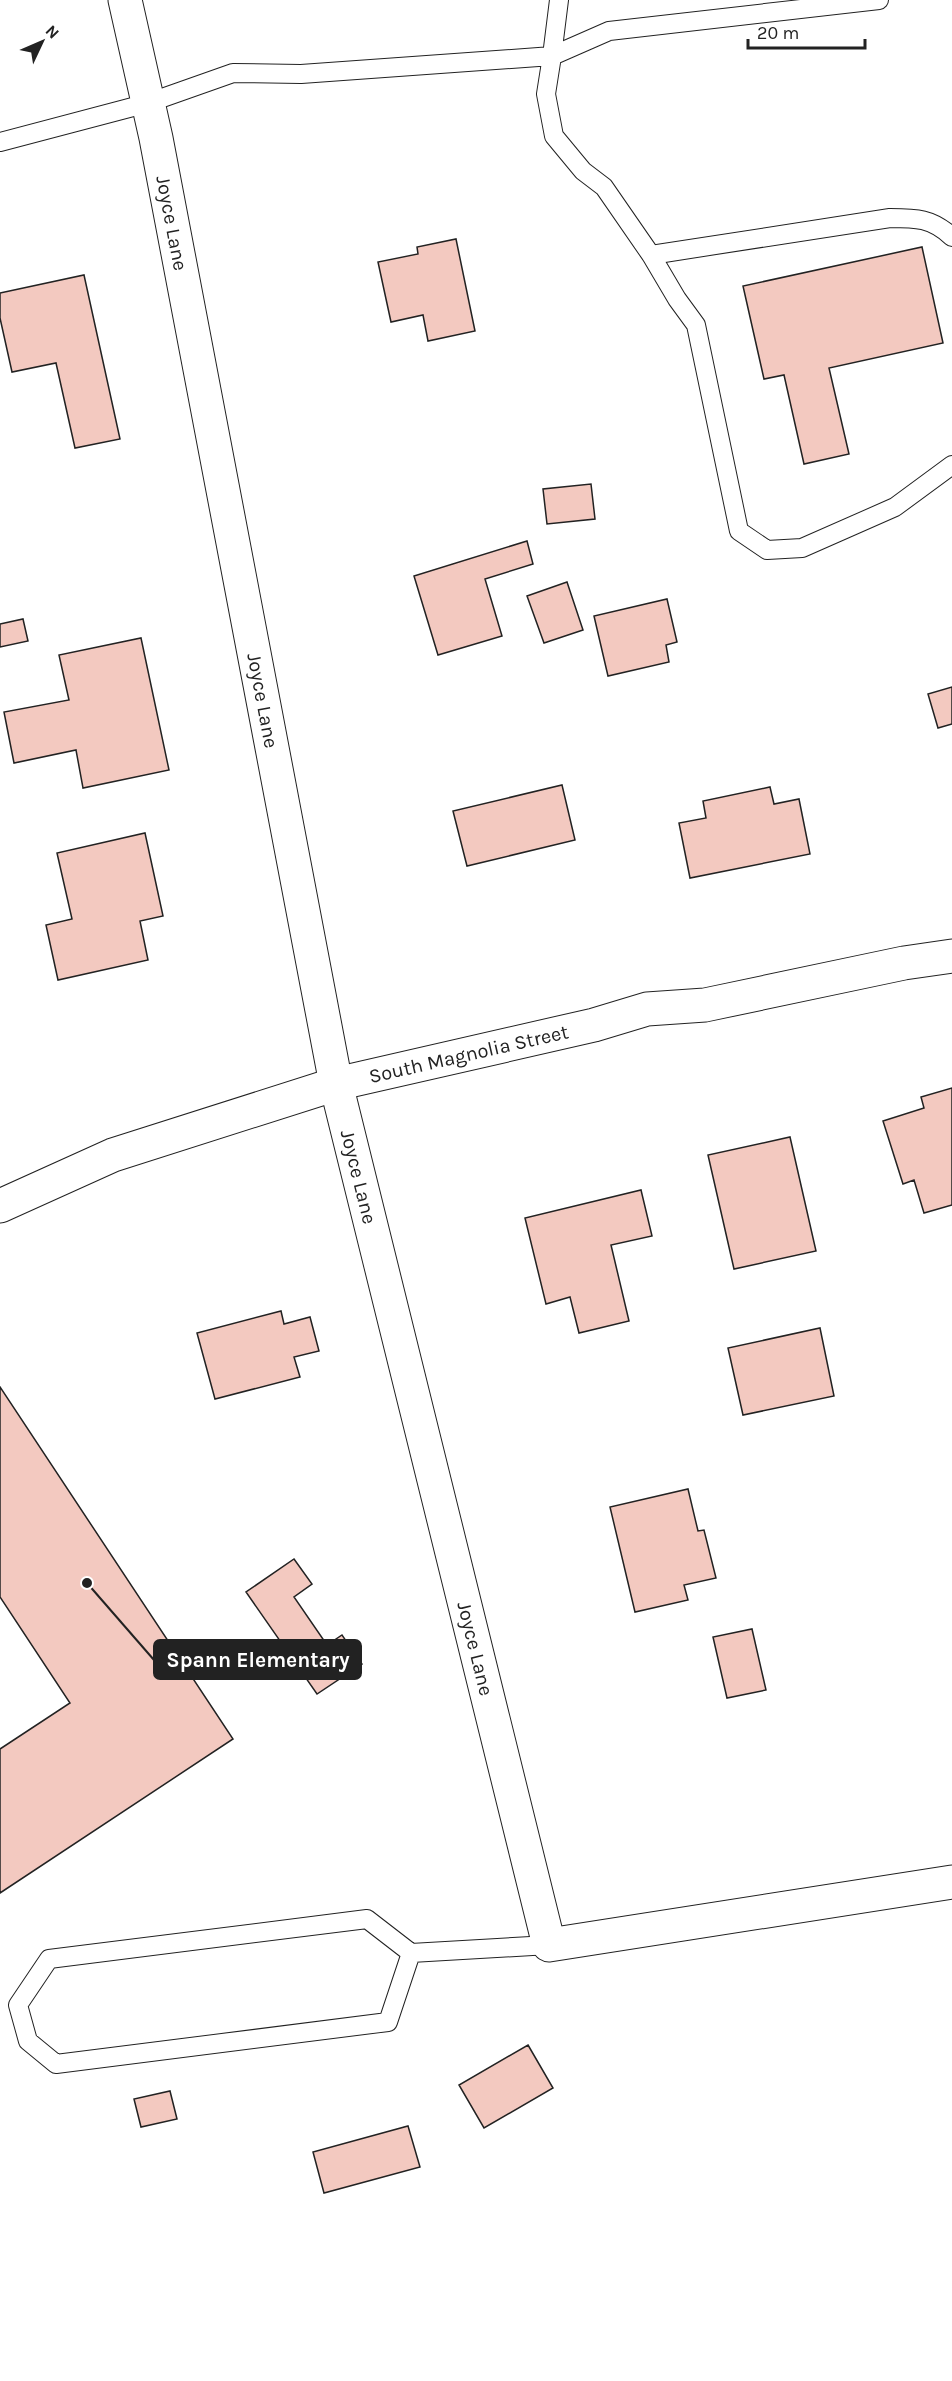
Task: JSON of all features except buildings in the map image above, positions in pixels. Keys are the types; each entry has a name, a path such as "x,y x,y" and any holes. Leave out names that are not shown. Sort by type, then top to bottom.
{"street":[{"name":"Joyce Lane","path":"125,0 148,103 336,1084 549,1946"},
{"name":"South Magnolia Street","path":"0,1206 113,1155 336,1084 594,1025 647,1009 705,1005 904,963 952,956"},
{"path":"549,1946 952,1882"}],"lane":[{"path":"559,0 546,94 554,136 583,171 604,186 696,325 739,531 768,550 802,548 895,507 952,465"},
{"path":"0,142 148,103 233,74 301,74 552,56 609,31 879,0"},
{"path":"651,255 890,218 921,218 943,229 952,237"},
{"path":"411,1953 388,2022 56,2064 28,2041 18,2005 49,1959 367,1919 411,1953 549,1946"}],"place":[{"name":"Spann Elementary","path":"87,1583"}]}
